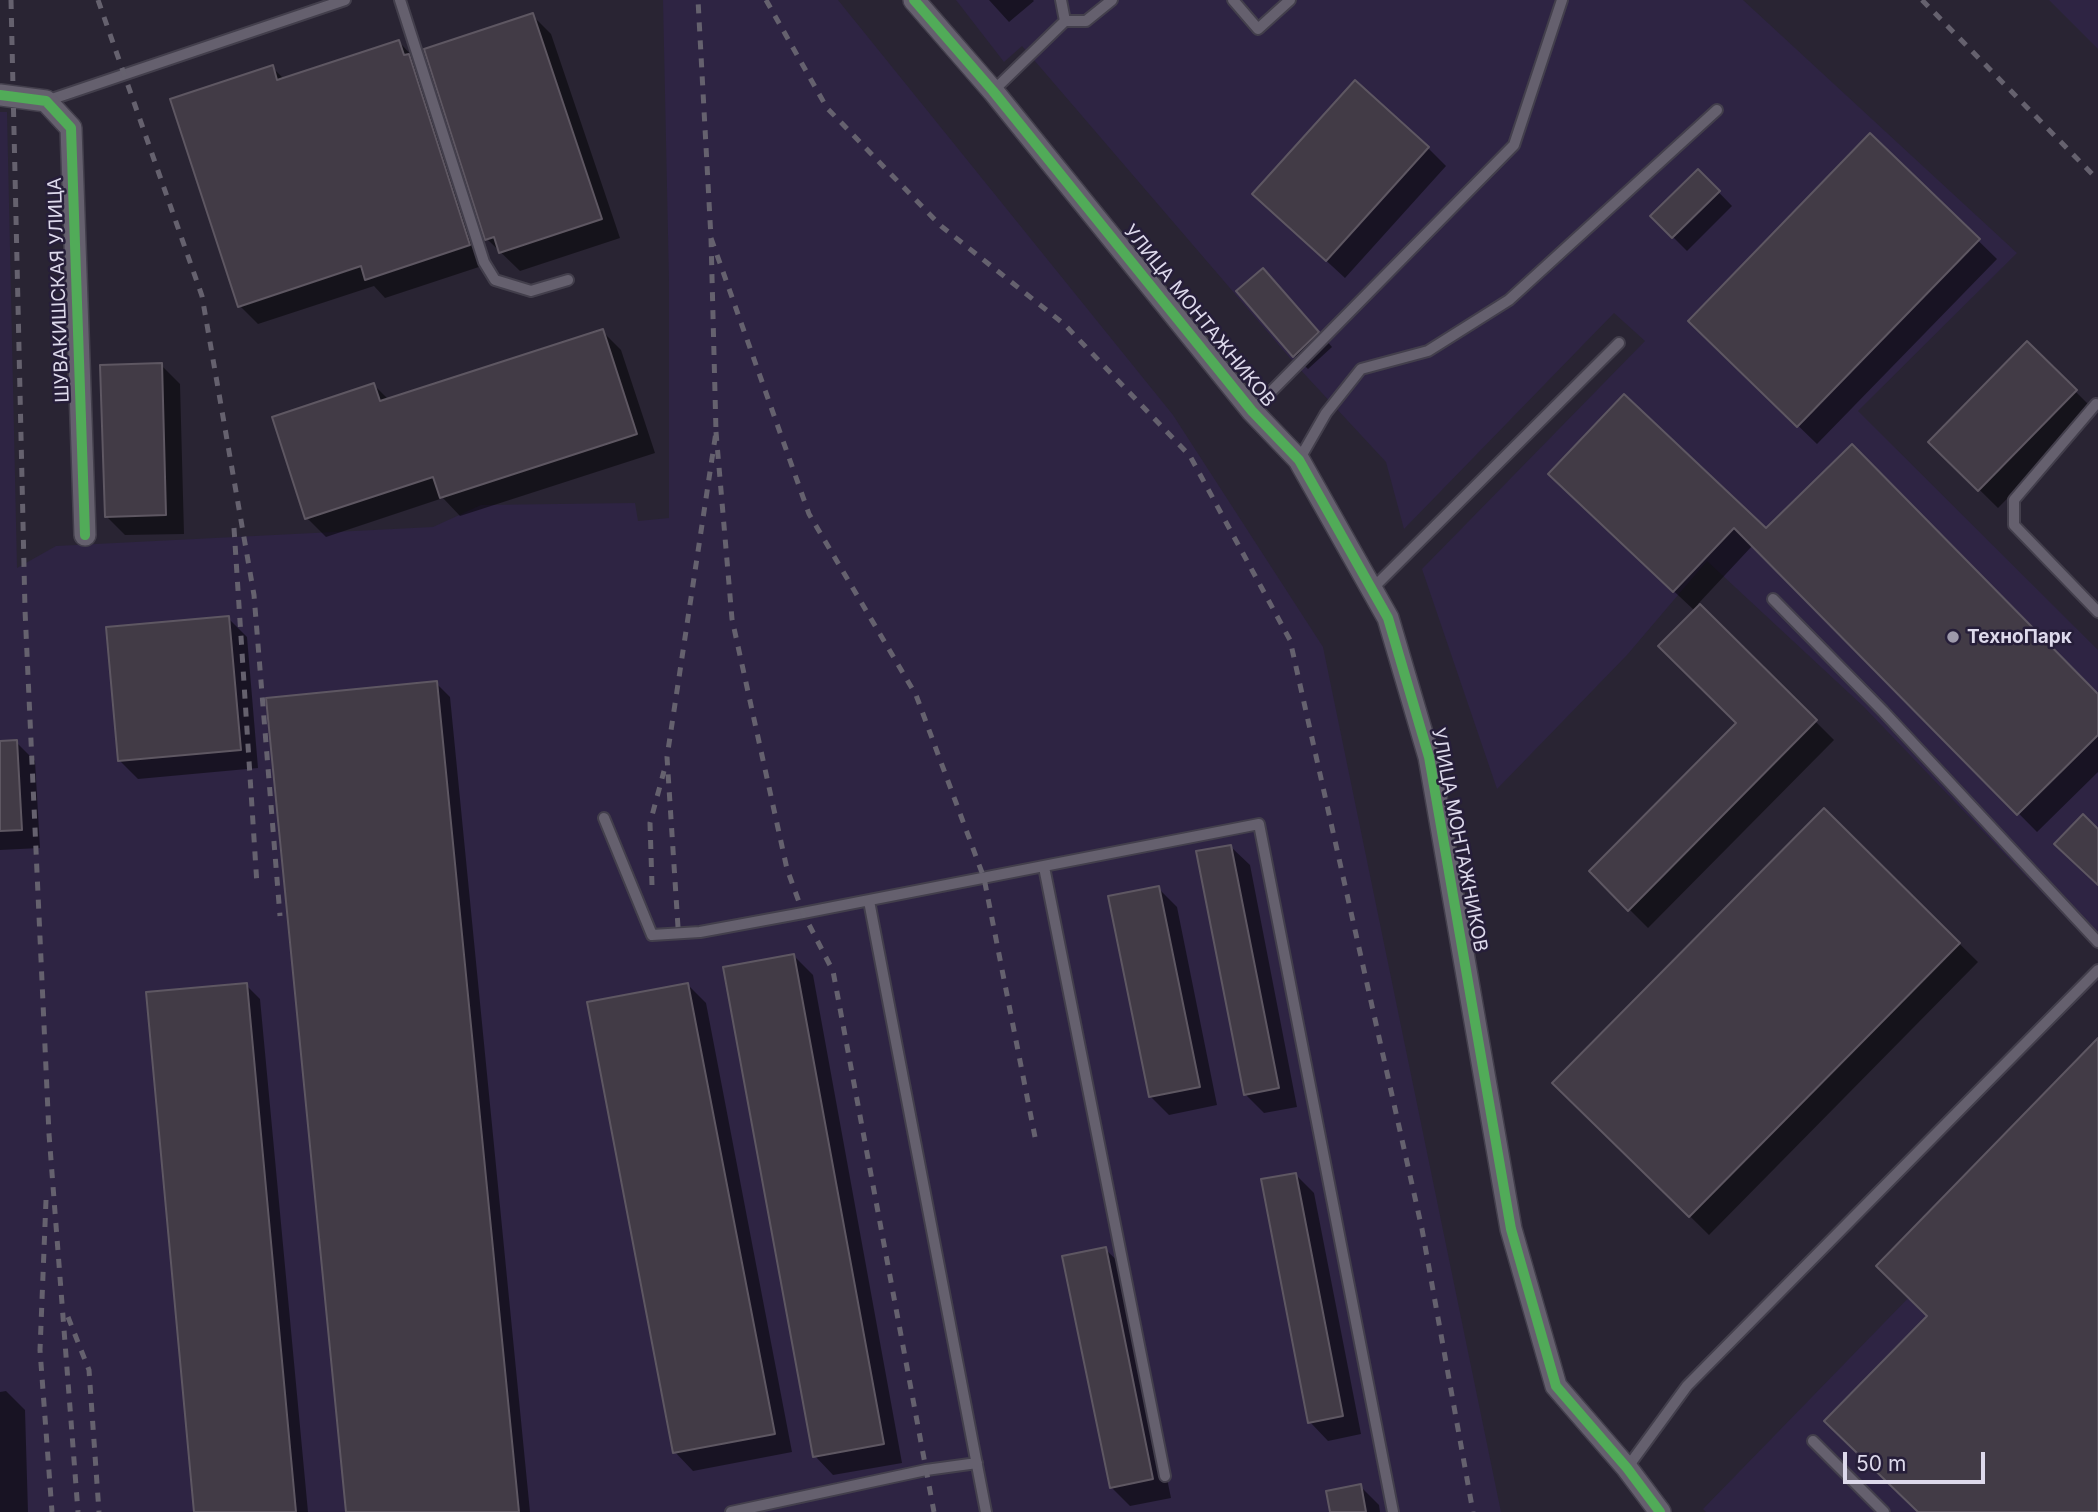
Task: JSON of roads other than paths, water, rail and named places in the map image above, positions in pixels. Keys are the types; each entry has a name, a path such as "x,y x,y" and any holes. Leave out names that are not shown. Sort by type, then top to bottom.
{"street":[{"name":"УЛИЦА МОНТАЖНИКОВ","path":"914,0 993,91 1252,411 1299,460 1370,591 1388,618 1429,757 1511,1229 1556,1386 1627,1468 1660,1512"},
{"path":"0,95 46,101"},
{"name":"ШУВАКИШСКАЯ УЛИЦА","path":"46,101 71,128 85,534"}],"lane":[{"path":"46,101 345,0"},
{"path":"400,0 484,262 495,280 531,291 568,280"},
{"path":"1061,0 1065,21"},
{"path":"993,91 1065,21 1086,21 1112,0"},
{"path":"1233,0 1258,29 1290,0"},
{"path":"1252,411 1514,145 1562,0"},
{"path":"1299,460 1326,413 1361,369 1429,351 1509,300 1717,110"},
{"path":"1370,591 1619,344"},
{"path":"2096,404 2014,500 2014,525 2098,612"},
{"path":"1773,598 1883,711 2098,942"},
{"path":"604,818 652,935 700,932 1259,824 1393,1512"},
{"path":"1044,867 1165,1476"},
{"path":"869,901 986,1512"},
{"path":"1627,1468 1688,1386 2098,970"},
{"path":"1813,1441 1884,1512"},
{"path":"731,1512 926,1471 977,1463"}],"railway":[{"path":"11,0 25,610 49,1134 78,1512"},
{"path":"98,0 202,296 254,595 280,916"},
{"path":"678,927 667,757 716,432 711,238 698,0"},
{"path":"766,0 827,108 941,226 1064,324 1190,456 1290,640 1422,1229 1473,1512"},
{"path":"1922,0 2098,180"},
{"path":"711,238 809,514 916,695 984,878 1035,1137"},
{"path":"716,432 732,619 787,869 803,913 833,971 934,1512"},
{"path":"234,528 257,885"},
{"path":"652,885 650,823 664,771"},
{"path":"46,1200 40,1350 52,1512"},
{"path":"68,1317 89,1370 99,1512"}],"place":[{"name":"ТехноПарк","path":"1953,637"}]}
